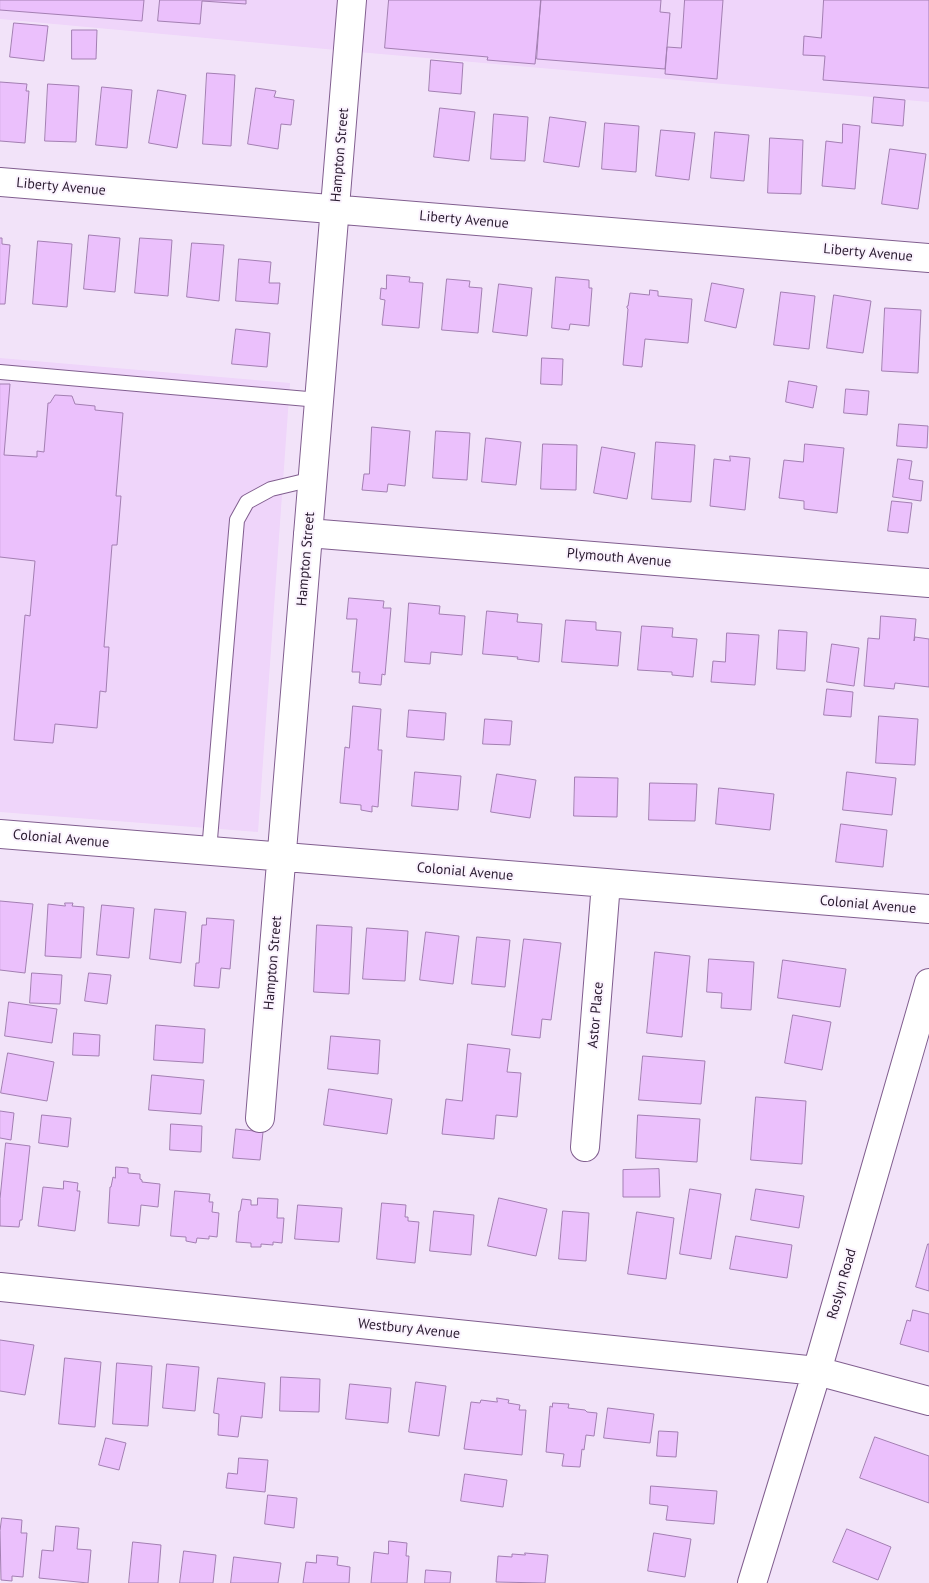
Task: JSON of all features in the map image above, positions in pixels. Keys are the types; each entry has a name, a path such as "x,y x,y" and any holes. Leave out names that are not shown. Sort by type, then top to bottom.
{"street":[{"name":"Hampton Street","path":"260,1118 352,0"},
{"name":"Liberty Avenue","path":"0,182 929,258"},
{"name":"Plymouth Avenue","path":"308,533 929,583"},
{"name":"Colonial Avenue","path":"0,834 929,910"},
{"name":"Astor Place","path":"585,1147 606,883"},
{"name":"Roslyn Road","path":"752,1583 817,1371 929,984"},
{"name":"Westbury Avenue","path":"0,1287 817,1371 929,1401"}],"lane":[{"path":"0,372 319,400"},
{"path":"209,851 237,520 247,502 271,489 313,479"}],"shaded area":[{"path":"0,0 929,0 929,102 0,19"},
{"path":"0,358 290,383 258,832 0,812"}],"building":[{"path":"0,0 144,0 142,21 0,10"},
{"path":"160,0 246,0 246,4 202,1 200,24 158,21"},
{"path":"389,0 541,0 535,64 487,60 488,57 385,48"},
{"path":"541,0 661,0 660,12 670,13 665,69 537,59"},
{"path":"685,0 723,0 717,79 665,74 667,47 681,48"},
{"path":"824,0 929,0 929,88 823,80 825,56 803,55 804,36 821,38"},
{"path":"14,23 48,26 44,61 10,57"},
{"path":"72,30 97,30 96,59 72,59"},
{"path":"431,60 463,63 461,94 429,91"},
{"path":"207,73 235,75 231,146 203,144"},
{"path":"0,82 27,84 26,91 29,91 25,143 0,141"},
{"path":"48,84 79,86 76,142 45,141"},
{"path":"102,87 132,90 127,148 96,145"},
{"path":"256,88 276,91 274,97 294,100 291,125 281,124 278,149 248,144"},
{"path":"158,90 186,95 177,148 149,143"},
{"path":"874,97 905,100 903,126 872,123"},
{"path":"440,108 475,112 469,161 434,157"},
{"path":"494,114 528,117 525,161 491,159"},
{"path":"550,117 586,122 579,167 544,162"},
{"path":"605,123 639,126 636,172 602,169"},
{"path":"843,124 860,126 855,189 822,186 826,141 842,143"},
{"path":"661,130 695,133 689,180 656,176"},
{"path":"715,132 749,135 744,181 711,178"},
{"path":"770,138 803,140 801,194 768,193"},
{"path":"890,149 926,154 918,209 882,204"},
{"path":"89,235 120,238 115,292 84,289"},
{"path":"0,238 2,238 2,244 10,245 5,304 0,304"},
{"path":"140,238 172,240 168,296 135,293"},
{"path":"38,241 72,244 67,307 33,304"},
{"path":"192,243 224,245 219,301 187,297"},
{"path":"239,259 271,262 269,283 280,283 278,304 236,301"},
{"path":"387,275 410,277 409,282 423,283 419,328 382,325 385,300 380,299 381,288 386,289"},
{"path":"556,277 589,280 589,288 592,288 589,326 570,324 569,330 552,328"},
{"path":"447,279 470,281 469,287 482,288 478,333 442,330"},
{"path":"712,283 744,289 736,328 705,321"},
{"path":"499,284 532,288 527,336 493,332"},
{"path":"650,290 658,291 658,296 692,299 688,343 645,339 642,367 623,365 627,306 630,293 649,295"},
{"path":"781,292 815,296 809,349 774,345"},
{"path":"834,295 871,301 863,353 827,348"},
{"path":"885,308 921,310 918,373 882,371"},
{"path":"236,329 270,333 267,367 232,364"},
{"path":"542,358 563,359 562,385 541,384"},
{"path":"789,381 817,386 813,408 786,402"},
{"path":"0,384 10,384 4,455 37,457 37,451 44,452 48,403 50,403 55,395 72,396 75,404 95,406 95,410 123,413 116,496 121,496 117,545 112,545 104,647 109,647 106,692 100,691 97,728 55,724 53,743 14,740 25,615 30,616 35,561 0,557"},
{"path":"846,389 869,391 867,415 844,413"},
{"path":"899,424 928,426 927,448 897,446"},
{"path":"372,427 410,431 405,486 388,484 387,492 362,490 364,474 369,474"},
{"path":"436,431 470,433 467,480 433,478"},
{"path":"486,438 521,442 516,485 482,482"},
{"path":"656,442 695,445 691,502 652,499"},
{"path":"543,444 577,445 576,490 541,489"},
{"path":"805,444 844,448 837,513 804,509 804,501 779,498 784,460 803,462"},
{"path":"602,447 635,453 627,499 594,493"},
{"path":"730,456 750,458 745,510 710,506 714,459 730,461"},
{"path":"898,459 912,461 909,479 923,481 921,501 893,497"},
{"path":"892,501 912,503 908,533 888,531"},
{"path":"349,598 384,601 383,608 391,608 385,675 382,674 381,685 359,683 360,672 352,672 357,619 347,619"},
{"path":"409,603 440,606 439,614 465,616 462,655 431,652 430,664 405,662"},
{"path":"487,611 518,614 517,622 542,624 539,662 517,659 518,657 483,654"},
{"path":"881,616 916,619 914,641 915,637 929,639 929,687 895,683 894,689 864,686 868,638 879,639"},
{"path":"566,620 596,622 596,630 621,632 618,666 562,662"},
{"path":"642,626 673,628 672,637 697,639 693,677 672,675 672,672 638,670"},
{"path":"779,630 807,632 805,671 777,669"},
{"path":"727,633 759,635 755,685 711,682 713,661 725,662"},
{"path":"832,644 859,648 854,686 827,682"},
{"path":"827,689 853,692 851,717 824,715"},
{"path":"353,706 381,709 378,750 382,750 378,807 372,806 372,812 361,810 361,805 340,803 345,747 349,748"},
{"path":"409,710 446,713 444,740 407,737"},
{"path":"879,716 918,719 915,765 876,763"},
{"path":"485,719 512,721 510,745 483,744"},
{"path":"415,772 461,776 458,810 412,806"},
{"path":"847,772 896,778 892,815 843,810"},
{"path":"497,774 536,780 530,818 491,812"},
{"path":"575,777 618,778 617,817 574,816"},
{"path":"650,783 697,784 695,821 649,820"},
{"path":"719,788 774,794 770,830 716,824"},
{"path":"841,824 887,830 883,867 836,862"},
{"path":"0,901 33,904 25,973 0,970"},
{"path":"65,903 73,903 72,906 84,907 81,958 45,956 48,904 65,906"},
{"path":"102,905 134,908 129,958 97,955"},
{"path":"155,909 186,912 181,963 150,959"},
{"path":"207,918 234,920 230,969 221,968 219,988 194,986 196,963 199,963 202,925 206,925"},
{"path":"317,925 352,927 349,994 314,992"},
{"path":"367,928 408,931 405,981 363,979"},
{"path":"426,932 459,936 453,984 420,980"},
{"path":"477,937 510,940 505,987 472,984"},
{"path":"524,939 561,943 551,1020 542,1019 540,1038 512,1035"},
{"path":"655,952 690,956 682,1037 647,1033"},
{"path":"709,959 754,962 751,1010 721,1008 722,993 707,992"},
{"path":"783,960 846,969 840,1007 778,998"},
{"path":"32,973 62,975 60,1004 30,1003"},
{"path":"89,973 111,975 107,1004 85,1001"},
{"path":"9,1002 57,1009 52,1043 5,1036"},
{"path":"793,1015 831,1022 822,1070 785,1063"},
{"path":"156,1025 205,1029 203,1063 154,1060"},
{"path":"74,1033 100,1035 99,1056 73,1055"},
{"path":"331,1036 380,1040 378,1074 328,1069"},
{"path":"468,1044 510,1049 507,1072 521,1073 517,1117 496,1115 494,1139 442,1134 446,1099 462,1101"},
{"path":"8,1053 54,1062 47,1101 1,1093"},
{"path":"643,1056 705,1061 701,1104 639,1100"},
{"path":"152,1075 204,1080 201,1114 149,1110"},
{"path":"329,1089 392,1099 387,1134 324,1125"},
{"path":"756,1097 806,1101 802,1164 751,1160"},
{"path":"0,1111 14,1113 11,1140 0,1138"},
{"path":"42,1115 71,1118 68,1147 39,1143"},
{"path":"638,1115 700,1119 697,1162 636,1158"},
{"path":"171,1124 202,1126 201,1152 170,1150"},
{"path":"236,1129 263,1132 260,1160 233,1158"},
{"path":"6,1143 30,1146 22,1220 20,1220 19,1227 0,1226 0,1199"},
{"path":"116,1167 128,1168 128,1173 140,1174 142,1182 160,1184 158,1207 141,1205 139,1226 108,1223 110,1187 113,1177 115,1178"},
{"path":"659,1169 660,1197 623,1197 623,1170"},
{"path":"64,1181 78,1183 77,1191 80,1191 75,1231 38,1226 43,1187 63,1189"},
{"path":"690,1189 721,1194 711,1259 680,1254"},
{"path":"756,1189 804,1196 799,1228 751,1220"},
{"path":"175,1191 210,1194 209,1202 213,1202 212,1212 219,1213 217,1237 209,1236 209,1239 197,1238 196,1243 186,1241 186,1237 171,1236"},
{"path":"258,1198 278,1199 277,1218 284,1218 282,1243 273,1242 273,1245 261,1244 261,1247 251,1247 251,1243 236,1242 242,1199 251,1200 251,1205 257,1205"},
{"path":"499,1198 547,1209 536,1256 488,1246"},
{"path":"382,1203 406,1205 405,1217 408,1217 408,1221 419,1222 415,1263 377,1259"},
{"path":"298,1205 342,1208 339,1242 295,1239"},
{"path":"434,1211 474,1215 471,1255 430,1251"},
{"path":"563,1211 589,1213 586,1261 559,1259"},
{"path":"637,1212 674,1218 666,1279 628,1274"},
{"path":"736,1236 792,1245 787,1278 730,1269"},
{"path":"929,1244 929,1291 916,1287"},
{"path":"913,1310 929,1314 929,1352 900,1344 907,1320 910,1321"},
{"path":"0,1340 34,1345 25,1395 0,1391"},
{"path":"65,1358 101,1362 95,1427 59,1424"},
{"path":"117,1363 152,1366 148,1426 113,1424"},
{"path":"167,1364 199,1367 195,1411 163,1408"},
{"path":"281,1377 320,1379 319,1412 280,1411"},
{"path":"218,1378 265,1383 262,1418 241,1416 238,1437 218,1435 219,1414 214,1413"},
{"path":"416,1382 446,1386 439,1436 409,1432"},
{"path":"350,1384 391,1388 388,1423 346,1419"},
{"path":"497,1398 509,1400 508,1403 520,1405 519,1410 526,1410 522,1455 464,1449 471,1402 480,1403 481,1400 497,1402"},
{"path":"553,1403 569,1404 568,1408 597,1413 594,1436 586,1435 580,1467 562,1466 564,1454 546,1452 550,1406 552,1407"},
{"path":"608,1408 654,1414 650,1443 604,1438"},
{"path":"659,1431 678,1432 676,1457 657,1456"},
{"path":"875,1437 929,1456 929,1503 860,1478"},
{"path":"106,1438 126,1443 119,1470 99,1465"},
{"path":"239,1458 268,1460 265,1492 226,1488 228,1473 237,1474"},
{"path":"465,1474 507,1480 503,1507 461,1501"},
{"path":"651,1486 717,1491 714,1524 666,1520 668,1506 650,1504"},
{"path":"268,1495 297,1498 294,1528 265,1524"},
{"path":"2,1518 22,1520 21,1533 27,1533 23,1577 12,1576 12,1581 1,1580 0,1531"},
{"path":"56,1526 79,1528 77,1549 91,1550 88,1583 39,1578 42,1550 53,1551"},
{"path":"847,1529 891,1547 878,1580 833,1562"},
{"path":"654,1533 691,1539 685,1577 648,1571"},
{"path":"389,1541 407,1543 406,1556 409,1556 407,1583 371,1583 374,1552 388,1554"},
{"path":"133,1542 161,1545 158,1583 129,1583"},
{"path":"184,1551 216,1555 213,1583 180,1583"},
{"path":"525,1553 548,1555 545,1583 496,1582 498,1556 512,1557 512,1554 525,1555"},
{"path":"317,1555 338,1557 337,1565 350,1567 349,1583 303,1583 306,1562 316,1563"},
{"path":"234,1557 281,1563 278,1583 231,1583"},
{"path":"426,1570 451,1572 450,1583 425,1583"}]}
